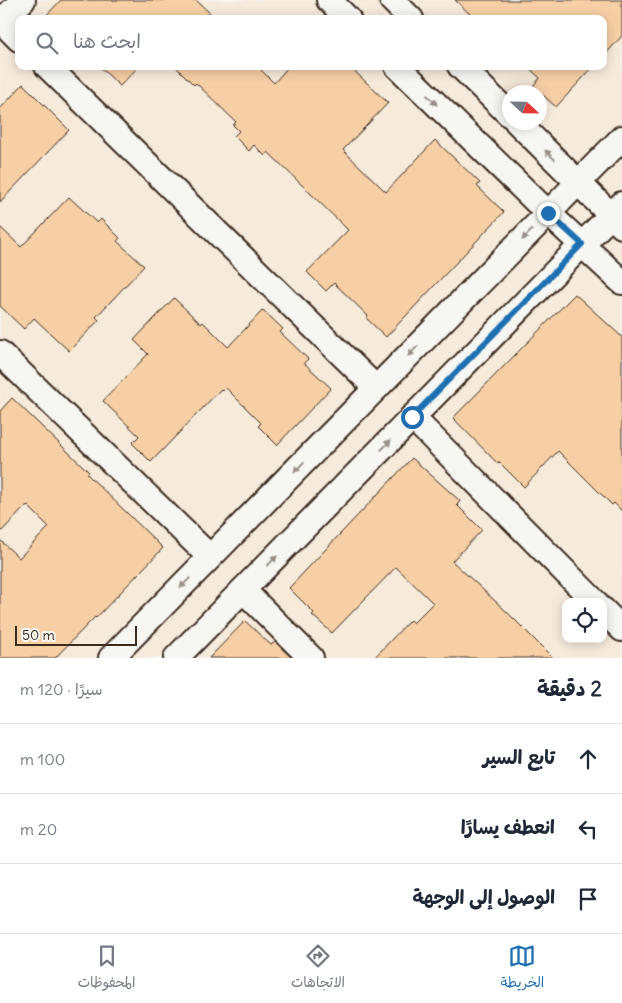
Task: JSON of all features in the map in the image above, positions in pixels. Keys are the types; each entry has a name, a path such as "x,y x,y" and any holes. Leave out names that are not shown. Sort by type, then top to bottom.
{"street":[{"path":"15,35 0,22 23,0"},
{"path":"329,0 344,15"},
{"path":"392,0 407,15"},
{"path":"51,70 376,388"},
{"path":"401,70 622,282"},
{"path":"464,70 502,107"},
{"path":"176,658 582,244 618,215 578,183 525,130"},
{"path":"111,658 622,138"},
{"path":"4,363 210,557"},
{"path":"412,417 591,598"},
{"path":"243,590 311,658"},
{"path":"607,614 622,629"}],"shaded area":[{"path":"0,0 622,0 622,658 0,658"}],"building":[{"path":"61,0 196,0 212,15 47,15"},
{"path":"455,0 622,0 622,36 607,53 607,15 471,15"},
{"path":"103,70 135,70 120,86"},
{"path":"179,70 261,70 274,83 285,70 353,70 388,103 343,150 386,192 435,140 480,183 477,186 504,212 386,337 366,318 368,316 334,283 326,291 307,272 348,230 268,152 265,156 254,145 249,151 234,136 239,131 233,125 236,122 196,83 194,85"},
{"path":"531,70 590,70 556,107 547,99 547,85 534,85 540,78"},
{"path":"23,84 69,130 0,202 0,109"},
{"path":"69,197 97,223 101,219 120,238 117,241 144,266 96,317 99,320 69,351 34,318 24,329 0,306 0,227 21,247"},
{"path":"575,294 622,337 622,511 614,503 612,505 558,451 524,487 499,462 498,464 453,418"},
{"path":"174,298 201,324 203,322 228,347 263,310 283,329 280,332 308,359 304,363 331,388 277,445 258,426 261,423 226,388 223,391 221,389 151,462 132,443 139,436 103,401 148,354 134,340"},
{"path":"12,398 89,472 87,474 163,548 55,658 0,658 0,540 19,558 49,527 27,505 0,533 0,411"},
{"path":"412,458 460,501 457,505 482,530 452,561 553,658 374,658 410,620 413,623 433,603 396,567 332,633 312,615 314,613 289,588"},
{"path":"245,621 271,645 275,642 292,658 209,658"}],"route":[{"path":"412,417 582,244 548,213"}]}
